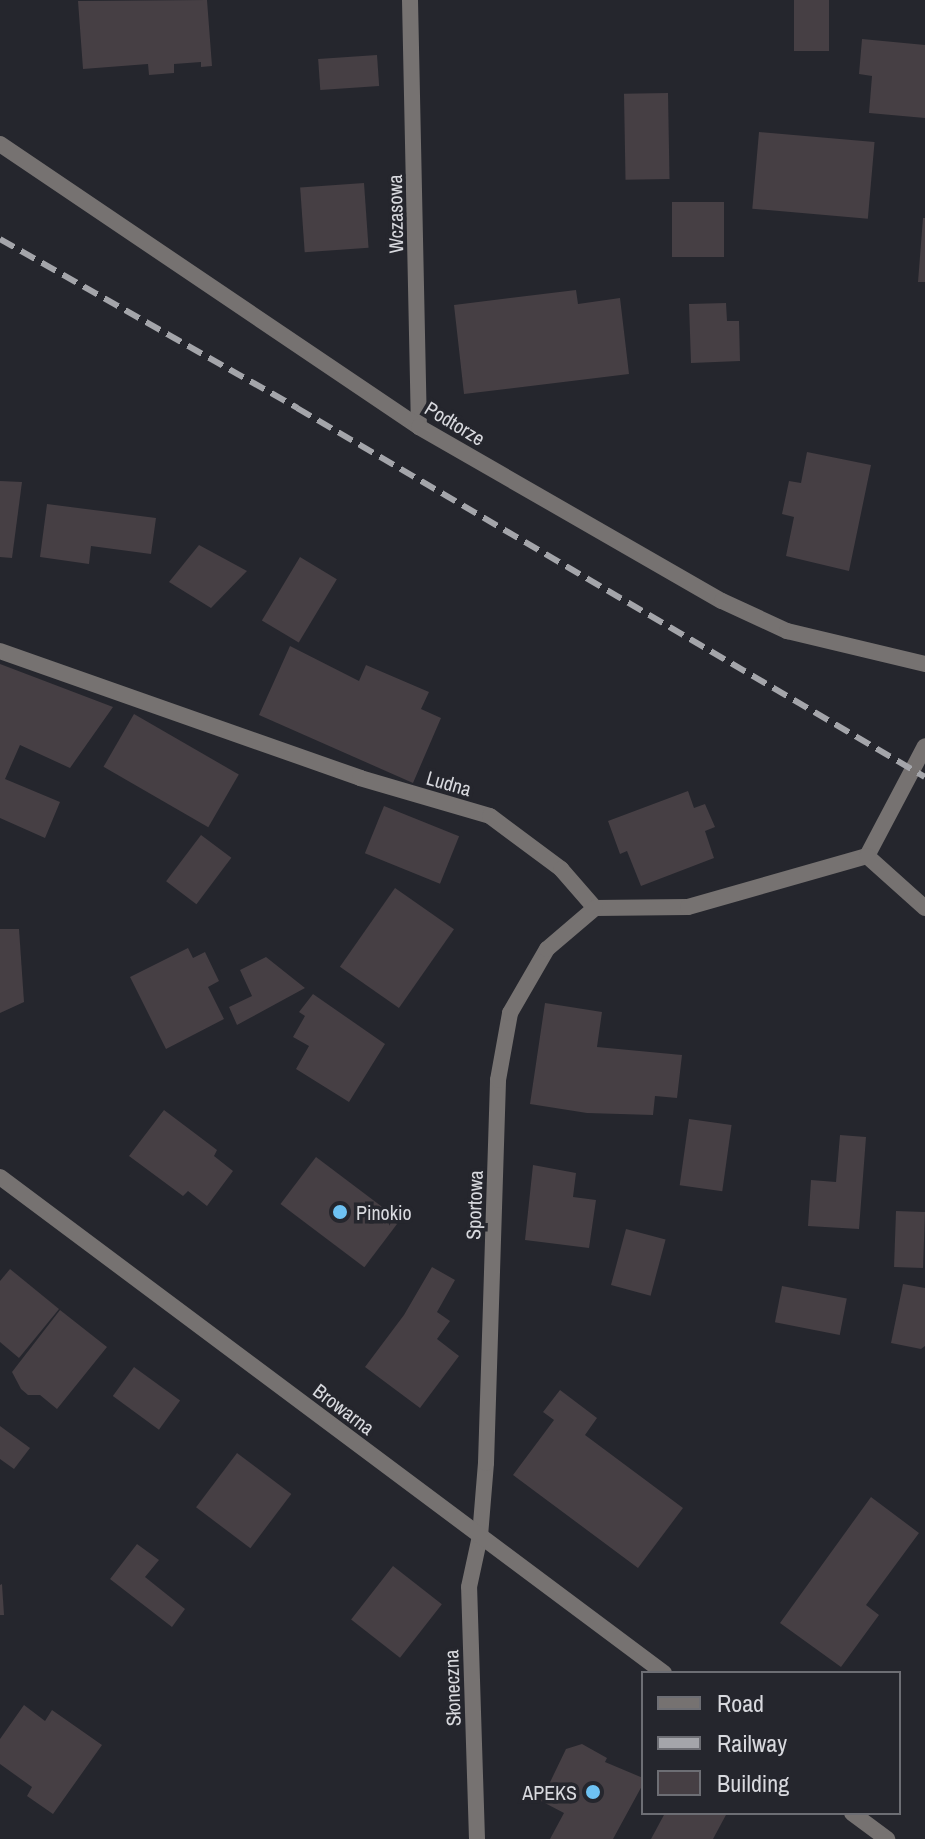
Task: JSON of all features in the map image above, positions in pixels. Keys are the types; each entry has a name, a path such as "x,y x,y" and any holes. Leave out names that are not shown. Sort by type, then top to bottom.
{"street":[{"name":"Wczasowa","path":"410,0 419,427"},
{"name":"Podtorze","path":"0,144 419,427 722,601 787,631 925,664"},
{"name":"Ludna","path":"0,651 360,778 490,816 561,869 595,908"},
{"path":"595,908 688,907 867,856 925,746"},
{"path":"867,856 925,908"},
{"name":"Sportowa","path":"480,1536 486,1463 498,1080 510,1013 547,949 595,908"},
{"name":"Browarna","path":"0,1177 661,1671"},
{"name":"Słoneczna","path":"477,1839 469,1587 480,1536"},
{"path":"855,1815 887,1839"}],"building":[{"path":"207,0 212,66 201,67 201,62 174,64 174,73 149,75 148,64 83,69 78,1"},
{"path":"794,0 829,0 829,51 794,51"},
{"path":"862,39 925,45 925,118 869,113 872,76 859,74"},
{"path":"377,55 379,86 320,90 318,59"},
{"path":"668,93 670,179 626,180 624,94"},
{"path":"759,132 875,142 868,219 752,209"},
{"path":"364,183 369,248 305,252 300,187"},
{"path":"672,202 724,202 724,257 672,257"},
{"path":"923,218 925,282 918,282"},
{"path":"576,290 578,304 620,298 629,374 464,394 454,305"},
{"path":"726,303 727,321 739,321 740,361 691,363 689,304"},
{"path":"807,452 871,465 849,571 786,556 794,517 782,514 789,481 801,483"},
{"path":"0,481 22,482 12,558 0,557"},
{"path":"47,504 156,518 151,554 91,546 89,564 40,557"},
{"path":"199,545 247,571 211,608 169,582"},
{"path":"300,557 337,579 299,643 262,620"},
{"path":"290,646 359,681 366,665 429,692 421,709 441,718 413,783 259,715"},
{"path":"0,664 113,707 70,768 20,745 5,779 60,802 45,838 0,818"},
{"path":"134,714 239,774 208,827 104,767"},
{"path":"688,791 694,808 705,804 715,827 705,831 714,858 641,886 627,851 620,854 608,821"},
{"path":"384,806 459,836 440,884 365,853"},
{"path":"201,835 231,858 196,904 166,881"},
{"path":"395,888 454,929 399,1008 340,967"},
{"path":"0,929 19,929 24,1002 0,1013"},
{"path":"188,948 193,958 205,952 219,981 208,987 224,1019 166,1049 130,977"},
{"path":"266,957 305,988 237,1025 229,1007 252,996 240,970"},
{"path":"313,994 385,1044 349,1102 296,1069 309,1046 293,1037 305,1016 299,1012"},
{"path":"545,1003 602,1012 597,1047 682,1055 677,1098 655,1096 653,1115 587,1113 530,1104"},
{"path":"164,1110 217,1150 214,1156 233,1171 207,1206 188,1191 183,1196 129,1156"},
{"path":"689,1119 732,1125 722,1191 680,1185"},
{"path":"840,1135 866,1137 859,1229 808,1226 811,1180 836,1182"},
{"name":"Pinokio","path":"316,1157 400,1220 364,1267 280,1204"},
{"path":"533,1165 576,1173 573,1197 596,1200 589,1248 525,1240"},
{"path":"896,1211 925,1212 923,1268 894,1267"},
{"path":"626,1229 666,1240 651,1296 611,1285"},
{"path":"432,1267 455,1280 437,1312 450,1321 437,1339 459,1356 420,1408 365,1367 404,1315"},
{"path":"10,1269 59,1309 19,1358 0,1342 0,1281"},
{"path":"903,1284 925,1288 925,1346 921,1349 891,1343"},
{"path":"782,1286 847,1299 840,1335 775,1322"},
{"path":"60,1310 107,1347 57,1409 40,1395 28,1395 12,1372"},
{"path":"134,1367 180,1401 159,1430 113,1396"},
{"path":"560,1390 597,1418 585,1435 683,1508 638,1568 513,1475 554,1420 543,1412"},
{"path":"0,1426 30,1448 14,1469 0,1459"},
{"path":"237,1453 291,1494 250,1548 196,1507"},
{"path":"871,1497 919,1533 866,1605 879,1615 841,1667 780,1623"},
{"path":"137,1544 159,1560 145,1577 185,1609 172,1627 110,1579"},
{"path":"393,1566 442,1604 400,1658 351,1620"},
{"path":"0,1585 4,1615 0,1615"},
{"path":"24,1705 45,1721 52,1710 102,1745 53,1814 27,1796 32,1787 0,1764 0,1739"},
{"name":"APEKS","path":"582,1744 607,1758 605,1762 641,1777 641,1788 613,1839 550,1839 564,1813 541,1801 566,1749"},
{"path":"664,1815 726,1815 713,1839 651,1839"}],"railway":[{"path":"0,239 297,408 925,777"}],"place":[{"name":"Pinokio","path":"340,1212"},
{"name":"APEKS","path":"593,1792"}]}
